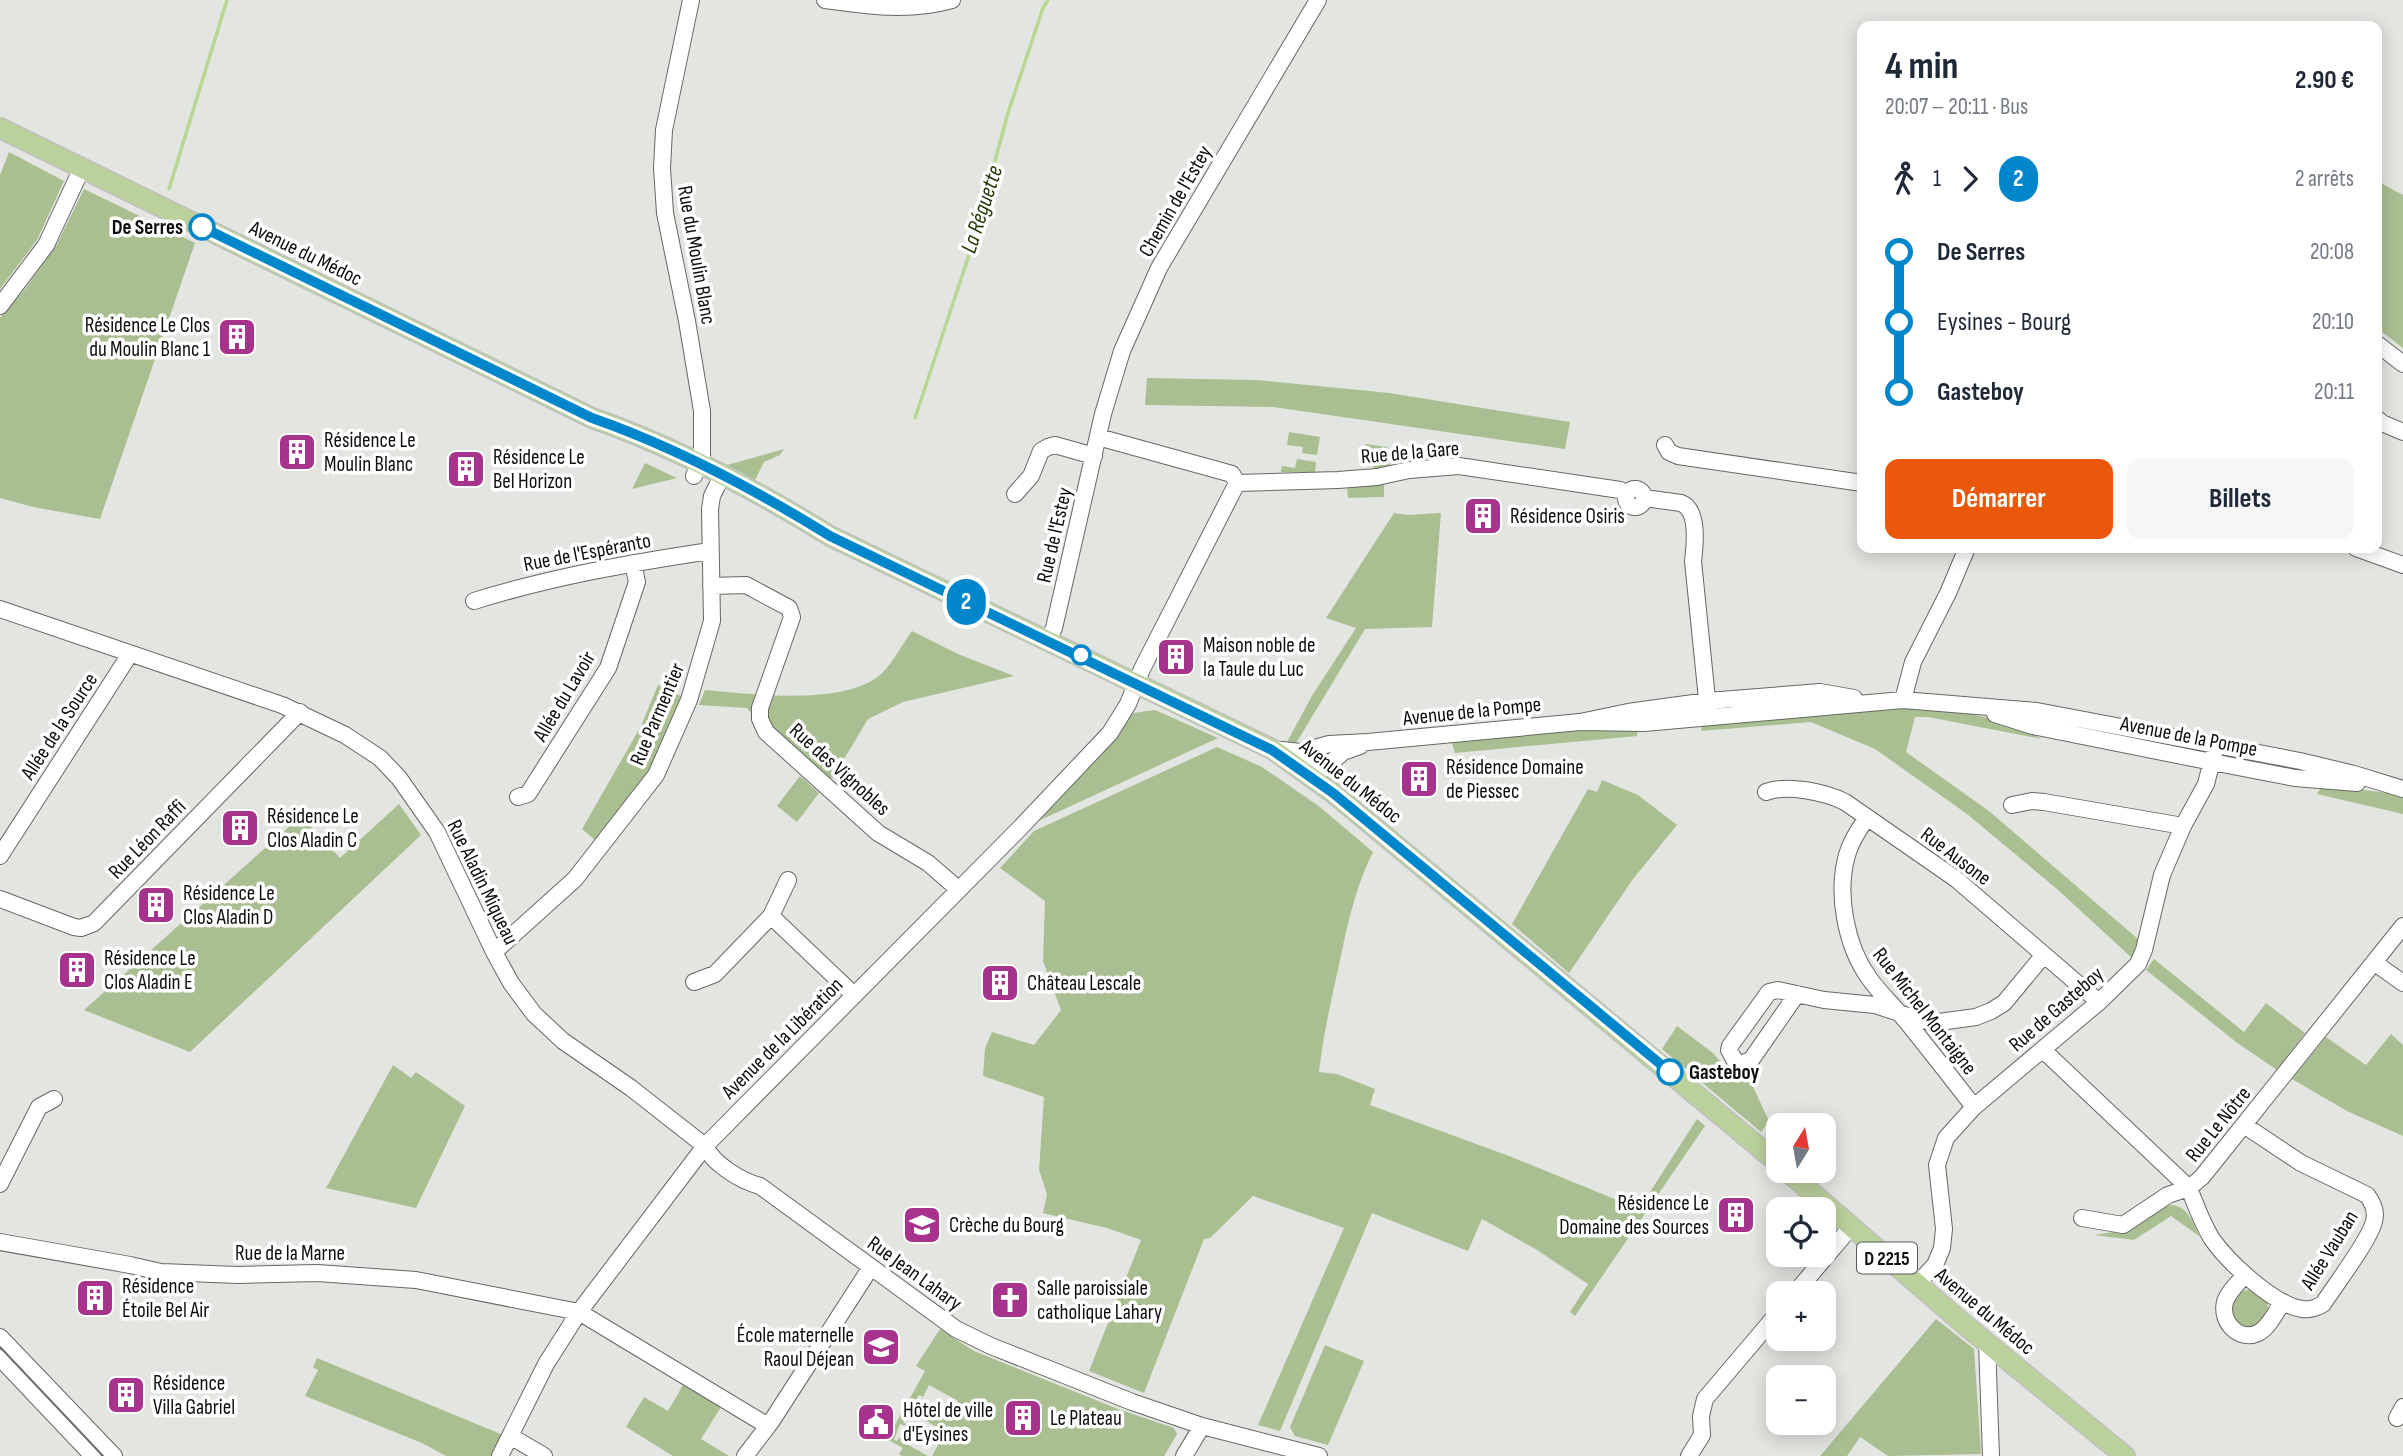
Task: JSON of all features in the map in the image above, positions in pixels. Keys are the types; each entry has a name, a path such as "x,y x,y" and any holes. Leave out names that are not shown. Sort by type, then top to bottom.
{"main road":[{"name":"Avenue du Médoc","path":"0,128 592,418 634,433 719,482 785,508 830,536 1272,750 1333,793 1766,1153"},
{"name":"Avenue du Médoc","path":"1801,1183 1987,1343 2125,1456"}],"street":[{"name":"Rue du Moulin Blanc","path":"691,0 664,130 662,190 664,213 699,391 703,450 697,470"},
{"path":"825,0 875,6 927,7 953,0"},
{"name":"Chemin de l'Estey","path":"1098,437 1122,351 1159,268 1318,0"},
{"path":"0,306 46,245 82,168"},
{"path":"2382,348 2403,364"},
{"path":"2382,421 2403,432"},
{"path":"1098,437 1232,474 1237,483 1136,683"},
{"name":"Rue de l'Estey","path":"1048,641 1057,615 1098,437"},
{"path":"1015,494 1031,476 1041,451 1048,447 1055,445 1094,456"},
{"path":"1665,445 1669,452 1678,456 1857,482"},
{"name":"Rue de la Gare","path":"1237,483 1338,480 1459,466 1620,490 1626,495 1636,489 1641,491 1644,498 1686,505 1692,514 1695,547 1693,561 1709,709"},
{"name":"Rue Parmentier","path":"494,952 575,879 656,775 690,700 712,621 710,509 719,482"},
{"name":"Rue de l'Espéranto","path":"474,601 523,586 710,551"},
{"path":"1903,700 1913,662 1965,553"},
{"path":"2370,553 2403,565"},
{"name":"Allée du Lavoir","path":"518,797 528,794 608,668 637,582 633,564"},
{"name":"Rue des Vignobles","path":"711,586 746,585 789,608 792,617 760,708 760,719 766,732 878,833 928,863 958,889"},
{"name":"Rue Aladin Miqueau","path":"0,609 300,712 362,745 380,758 399,778 437,832 494,952 511,983 534,1014 563,1041 631,1088 705,1146"},
{"name":"Allée de la Source","path":"0,856 130,654"},
{"name":"Avenue de la Libération","path":"500,1456 546,1364 579,1312 705,1146 1019,829 1110,733 1128,704 1136,683"},
{"name":"Avenue de la Pompe","path":"1272,750 1301,752 1338,743 1580,722 1628,712 1709,709 1820,692 1870,701 1903,700 2037,711 2340,771 2402,788"},
{"name":"Avenue de la Pompe","path":"1973,707 2033,726 2295,778 2402,788"},
{"name":"Rue Léon Raffi","path":"0,900 59,923 81,928 98,920 300,712"},
{"name":"Avenue de la Pompe","path":"1325,768 1343,752 1368,742"},
{"name":"Rue de Gasteboy","path":"1917,1284 1935,1265 1942,1248 1944,1229 1936,1176 1938,1156 1946,1138 1973,1107 2099,1002 2141,958 2162,875 2183,826 2206,784 2216,745"},
{"path":"1296,765 1325,768 1324,775 1333,793"},
{"name":"Rue Ausone","path":"1766,792 1785,788 1835,797 1956,879 2099,1002"},
{"path":"2012,805 2032,801 2044,802 2183,826"},
{"name":"Rue Michel Montaigne","path":"1867,818 1854,836 1846,857 1844,907 1847,934 1869,979 1898,1011 1973,1107"},
{"path":"694,982 715,974 771,916 788,880"},
{"path":"771,916 854,995"},
{"name":"Rue Le Nôtre","path":"2043,1050 2189,1188 2202,1177 2403,926"},
{"path":"1797,995 1751,1060 1743,1063 1735,1061 1730,1046 1769,992 1778,990 1824,1000 1875,1004 1929,1023 1976,1017 2004,1003 2043,956"},
{"path":"2375,963 2403,983"},
{"path":"0,1184 39,1107 54,1099"},
{"name":"Allée Vauban","path":"2189,1188 2211,1237 2245,1275 2283,1302 2304,1310 2323,1304 2371,1230 2375,1212 2373,1202 2367,1195 2301,1163 2244,1125"},
{"name":"Rue Jean Lahary","path":"705,1146 709,1155 747,1182 760,1186 966,1334 1132,1402 1202,1426 1315,1455"},
{"path":"2082,1218 2123,1225 2168,1195 2189,1188"},
{"path":"1805,1281 1851,1227"},
{"name":"Rue de la Marne","path":"0,1242 160,1272 238,1275 317,1273 415,1279 579,1312 768,1426"},
{"path":"745,1456 768,1426 871,1267"},
{"name":"Allée Vauban","path":"2245,1275 2225,1301 2224,1315 2232,1329 2242,1334 2258,1333 2269,1323 2283,1302"},
{"path":"1689,1456 1702,1435 1701,1416 1705,1399 1766,1327"},
{"path":"0,1337 114,1456"},
{"path":"1987,1343 1991,1456"},
{"path":"0,1358 93,1456"},
{"path":"1184,1456 1202,1426"},
{"path":"510,1436 544,1456"}],"green space":[{"path":"9,152 64,181 37,240 0,289 0,175"},
{"path":"2382,184 2403,195 2403,348 2382,332"},
{"path":"84,189 195,243 100,519 0,498 0,318 26,288 57,244"},
{"path":"1147,378 1256,380 1389,393 1570,422 1565,449 1273,407 1145,405"},
{"path":"1289,432 1320,437 1317,455 1302,453 1303,447 1287,445"},
{"path":"1365,444 1387,447 1390,468 1374,471 1371,459 1366,459"},
{"path":"784,449 780,455 764,462 754,482 720,467"},
{"path":"1297,459 1316,462 1315,472 1281,472 1282,466 1295,468"},
{"path":"645,463 677,478 632,489"},
{"path":"1381,482 1384,485 1384,497 1348,498 1347,486"},
{"path":"1394,513 1441,513 1432,627 1365,629 1295,745 1287,742 1313,694 1356,628 1326,618"},
{"path":"912,631 958,654 1014,676 903,702 868,719 832,779 766,732 747,708 699,705 705,690 796,696 844,691 864,685 884,671"},
{"path":"658,685 689,700 656,775 601,845 582,829 641,726"},
{"path":"1875,708 1918,708 1961,713 2002,722 2042,739 1928,717 1915,717 1906,752 1989,811 2138,939 2132,958 2057,889 1967,814 1875,749 1811,722 1701,731 1702,724"},
{"path":"1155,710 1218,738 1034,823 1133,713"},
{"path":"1595,728 1638,728 1637,736 1455,753 1452,743"},
{"path":"1217,747 1262,767 1320,807 1373,852 1356,893 1328,1018 1319,1072 1337,1074 1375,1089 1370,1105 1509,1156 1639,1209 1697,1119 1705,1126 1575,1316 1570,1312 1588,1284 1537,1250 1482,1219 1468,1251 1372,1213 1280,1431 1258,1425 1344,1228 1253,1196 1210,1238 1204,1239 1144,1393 1089,1371 1141,1240 1107,1228 1043,1213 1047,1194 1039,1170 1044,1097 983,1076 985,1048 992,1032 1034,1045 1061,1010 1043,961 1045,901 1000,868 1034,831"},
{"path":"800,776 819,793 797,822 777,806"},
{"path":"1602,780 1638,795 1677,825 1633,879 1569,973 1512,924 1588,789 1597,792"},
{"path":"2341,787 2403,795 2403,814 2317,794 2321,788"},
{"path":"399,804 421,835 190,1052 84,1010 301,816 340,858"},
{"path":"2154,959 2244,1032 2266,1003 2305,1033 2277,1070 2236,1042 2146,970"},
{"path":"1677,1026 1713,1053 1728,1071 1747,1074 1766,1115 1766,1125 1761,1132 1662,1049"},
{"path":"2391,1034 2403,1045 2403,1136 2347,1111 2292,1079 2326,1037 2366,1065"},
{"path":"393,1065 411,1078 416,1072 465,1106 416,1208 326,1188"},
{"path":"2171,1205 2186,1212 2199,1236 2171,1216 2134,1240 2094,1235 2133,1229 2159,1209"},
{"path":"2249,1290 2262,1296 2268,1309 2262,1322 2249,1328 2236,1322 2230,1309 2236,1296"},
{"path":"1936,1319 1974,1349 1981,1454 1888,1456 1860,1437 1847,1456 1820,1456"},
{"path":"940,1329 974,1351 1118,1409 1174,1428 1177,1434 1164,1456 932,1456 945,1432 925,1420 930,1412 947,1421 958,1401 929,1385 923,1397 919,1395 907,1409 905,1407 925,1371 916,1366"},
{"path":"1325,1345 1364,1361 1328,1445 1295,1436 1290,1427"},
{"path":"317,1358 503,1435 492,1456 446,1456 422,1443 305,1396 318,1370 313,1367"},
{"path":"683,1385 721,1407 701,1439 729,1456 673,1456 626,1427 644,1397 668,1411"},
{"path":"903,1410 911,1417 907,1415 903,1422 906,1426 900,1424 894,1440 897,1441 900,1437 905,1439 903,1442 928,1456 902,1456 899,1454 903,1448 887,1439"}],"waterway":[{"path":"169,189 227,0"},
{"name":"La Réguette","path":"915,418 971,249 1008,113 1048,0"}],"tram line":[{"path":"0,1347 103,1456"}],"bus line":[{"name":"2","path":"202,227 592,418 634,433 700,465 785,508 830,536 1272,750 1333,793 1670,1072"}],"place":[{"name":"De Serres","path":"202,227"},
{"name":"Résidence Le Clos du Moulin Blanc 1","path":"237,337"},
{"name":"Résidence Le Moulin Blanc","path":"297,452"},
{"name":"Résidence Le Bel Horizon","path":"466,469"},
{"name":"Résidence Osiris","path":"1483,516"},
{"name":"Maison noble de la Taule du Luc","path":"1176,657"},
{"name":"Résidence Domaine de Piessec","path":"1419,779"},
{"name":"Résidence Le Clos Aladin C","path":"240,828"},
{"name":"Résidence Le Clos Aladin D","path":"156,905"},
{"name":"Résidence Le Clos Aladin E","path":"77,970"},
{"name":"Château Lescale","path":"1000,983"},
{"name":"Gasteboy","path":"1670,1072"},
{"name":"Résidence Le Domaine des Sources","path":"1736,1215"},
{"name":"Crèche du Bourg","path":"922,1225"},
{"name":"Résidence Étoile Bel Air","path":"95,1298"},
{"name":"Salle paroissiale catholique Lahary","path":"1010,1300"},
{"name":"École maternelle Raoul Déjean","path":"881,1347"},
{"name":"Résidence Villa Gabriel","path":"126,1395"},
{"name":"Le Plateau","path":"1023,1418"},
{"name":"Hôtel de ville d'Eysines","path":"876,1422"}]}
